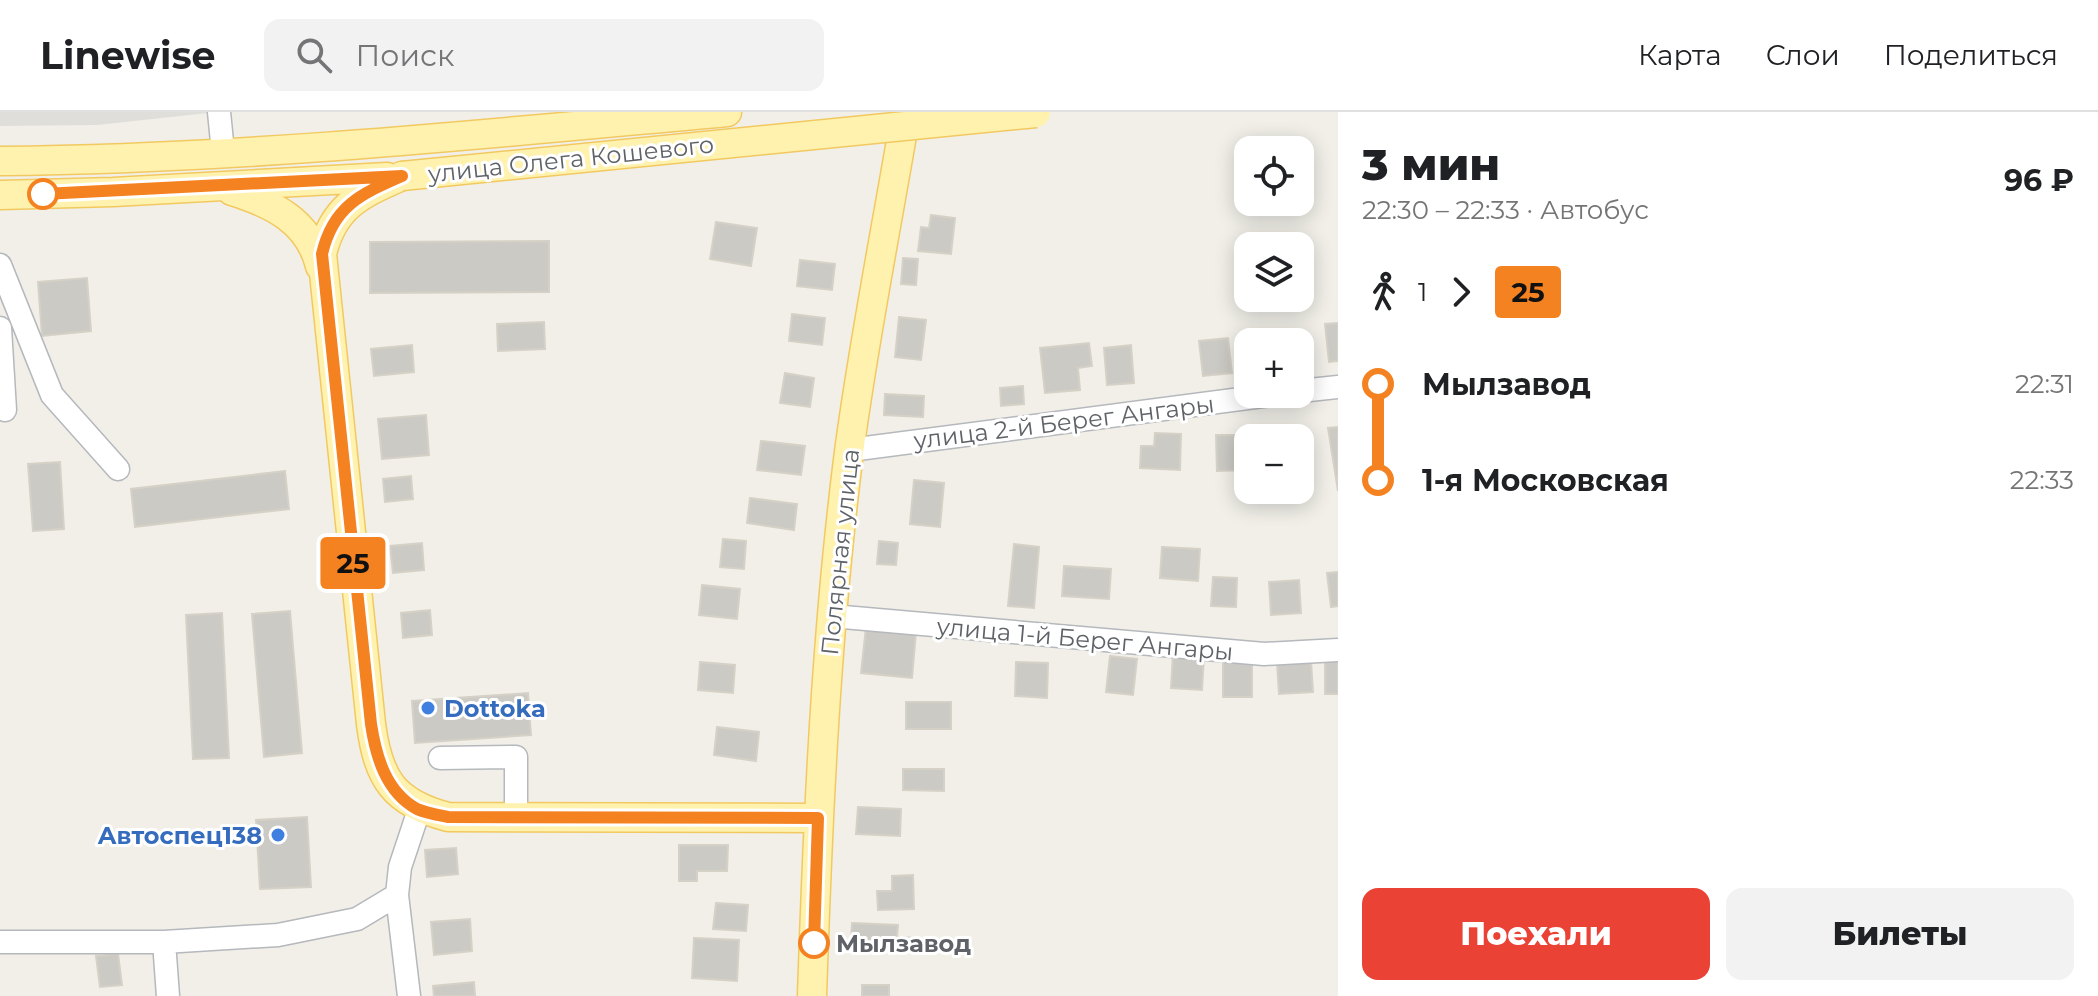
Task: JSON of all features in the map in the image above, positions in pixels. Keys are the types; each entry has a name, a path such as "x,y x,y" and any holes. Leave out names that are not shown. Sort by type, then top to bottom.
{"main road":[{"name":"улица Олега Кошевого","path":"0,161 75,160 396,143 727,112"},
{"name":"Полярная улица","path":"812,996 818,818 832,616 850,450 906,112"},
{"name":"улица Олега Кошевого","path":"0,195 402,176 1045,112"},
{"path":"402,176 355,199 342,211 326,238 322,254 374,745 384,774 399,796 419,810 448,817 818,818"},
{"path":"216,186 253,198 287,215 310,237 322,270"}],"street":[{"path":"219,112 223,152"},
{"path":"0,265 52,395 118,469"},
{"path":"0,328 5,410"},
{"path":"1314,390 1338,387"},
{"name":"улица 2-й Берег Ангары","path":"850,450 1234,400"},
{"name":"улица 1-й Берег Ангары","path":"832,616 1264,654 1338,650"},
{"path":"440,758 516,757 516,818"},
{"path":"409,996 397,895 400,867 419,810"},
{"path":"0,942 164,942 294,932 357,919 397,895"},
{"path":"164,942 168,996"}],"shaded area":[{"path":"0,112 217,112 97,125 0,126"}],"building":[{"path":"931,215 955,218 951,254 918,251 921,227 929,228"},
{"path":"716,222 757,228 751,266 710,259"},
{"path":"549,241 549,292 370,293 370,242"},
{"path":"903,258 918,259 916,285 901,284"},
{"path":"800,260 835,264 832,290 797,286"},
{"path":"87,278 91,331 42,336 38,282"},
{"path":"792,314 825,318 822,345 789,341"},
{"path":"899,317 926,320 921,360 895,357"},
{"path":"544,322 545,349 498,351 497,324"},
{"path":"1338,323 1338,361 1329,362 1325,324"},
{"path":"1228,338 1232,373 1203,376 1199,341"},
{"path":"1089,343 1092,366 1078,368 1080,390 1045,393 1040,348"},
{"path":"412,345 414,372 374,376 371,349"},
{"path":"1131,345 1134,383 1107,385 1104,348"},
{"path":"785,373 814,378 810,407 780,403"},
{"path":"1023,386 1024,404 1001,406 1000,388"},
{"path":"885,394 924,396 923,417 884,415"},
{"path":"426,415 429,455 382,459 378,419"},
{"path":"1338,427 1338,491 1328,428"},
{"path":"1155,433 1181,434 1180,470 1140,468 1141,446 1154,446"},
{"path":"1216,435 1234,435 1234,470 1217,471"},
{"path":"761,441 805,446 801,475 757,470"},
{"path":"60,462 64,529 33,531 28,464"},
{"path":"285,471 289,509 135,527 131,489"},
{"path":"411,476 413,499 385,502 383,479"},
{"path":"914,480 944,483 940,527 910,524"},
{"path":"750,498 797,504 794,530 747,523"},
{"path":"723,539 746,541 744,569 720,567"},
{"path":"879,541 898,543 896,565 877,564"},
{"path":"422,543 424,570 393,573 390,546"},
{"path":"1014,544 1039,547 1034,608 1008,606"},
{"path":"1162,547 1200,549 1198,581 1160,578"},
{"path":"1064,566 1111,569 1109,599 1062,596"},
{"path":"1338,572 1338,606 1331,607 1327,573"},
{"path":"1213,577 1237,578 1236,607 1211,606"},
{"path":"1299,580 1301,613 1271,615 1269,582"},
{"path":"702,585 740,589 737,619 699,615"},
{"path":"430,610 432,635 403,638 401,613"},
{"path":"290,611 302,753 264,757 252,614"},
{"path":"222,613 229,758 193,759 186,615"},
{"path":"866,627 916,632 912,678 861,673"},
{"path":"1325,651 1338,651 1338,694 1325,694"},
{"path":"1173,654 1204,656 1202,690 1171,688"},
{"path":"1110,656 1137,659 1133,695 1106,692"},
{"path":"1223,661 1252,661 1252,697 1223,697"},
{"path":"1311,661 1313,692 1279,694 1277,663"},
{"path":"700,662 735,665 733,693 698,690"},
{"path":"1016,662 1048,663 1047,698 1015,696"},
{"path":"528,693 531,735 415,743 412,701"},
{"path":"906,702 951,702 951,729 906,729"},
{"path":"717,727 759,732 756,761 714,755"},
{"path":"903,769 944,769 944,791 903,790"},
{"path":"858,807 901,809 900,836 856,834"},
{"path":"307,817 311,887 260,889 256,820"},
{"path":"679,845 728,845 727,871 697,871 697,881 679,881"},
{"path":"456,848 458,874 427,877 425,850"},
{"path":"913,875 914,909 878,910 877,891 892,891 892,876"},
{"path":"716,903 748,905 746,931 713,929"},
{"path":"470,919 472,951 434,955 431,922"},
{"path":"852,923 898,925 897,937 916,938 915,950 887,950 887,941 851,940"},
{"path":"694,938 739,940 737,981 692,978"},
{"path":"118,954 122,985 100,987 96,956"},
{"path":"474,982 475,996 434,996 433,986"},
{"path":"862,985 889,985 889,996 862,996"}],"bus line":[{"name":"25","path":"43,194 402,176 355,199 342,211 332,224 322,254 371,724 384,774 399,796 419,810 448,817 818,818 814,943"}],"place":[{"name":"Dottoka","path":"428,708"},
{"name":"Автоспец138","path":"278,835"},
{"name":"Мылзавод","path":"814,943"}]}
